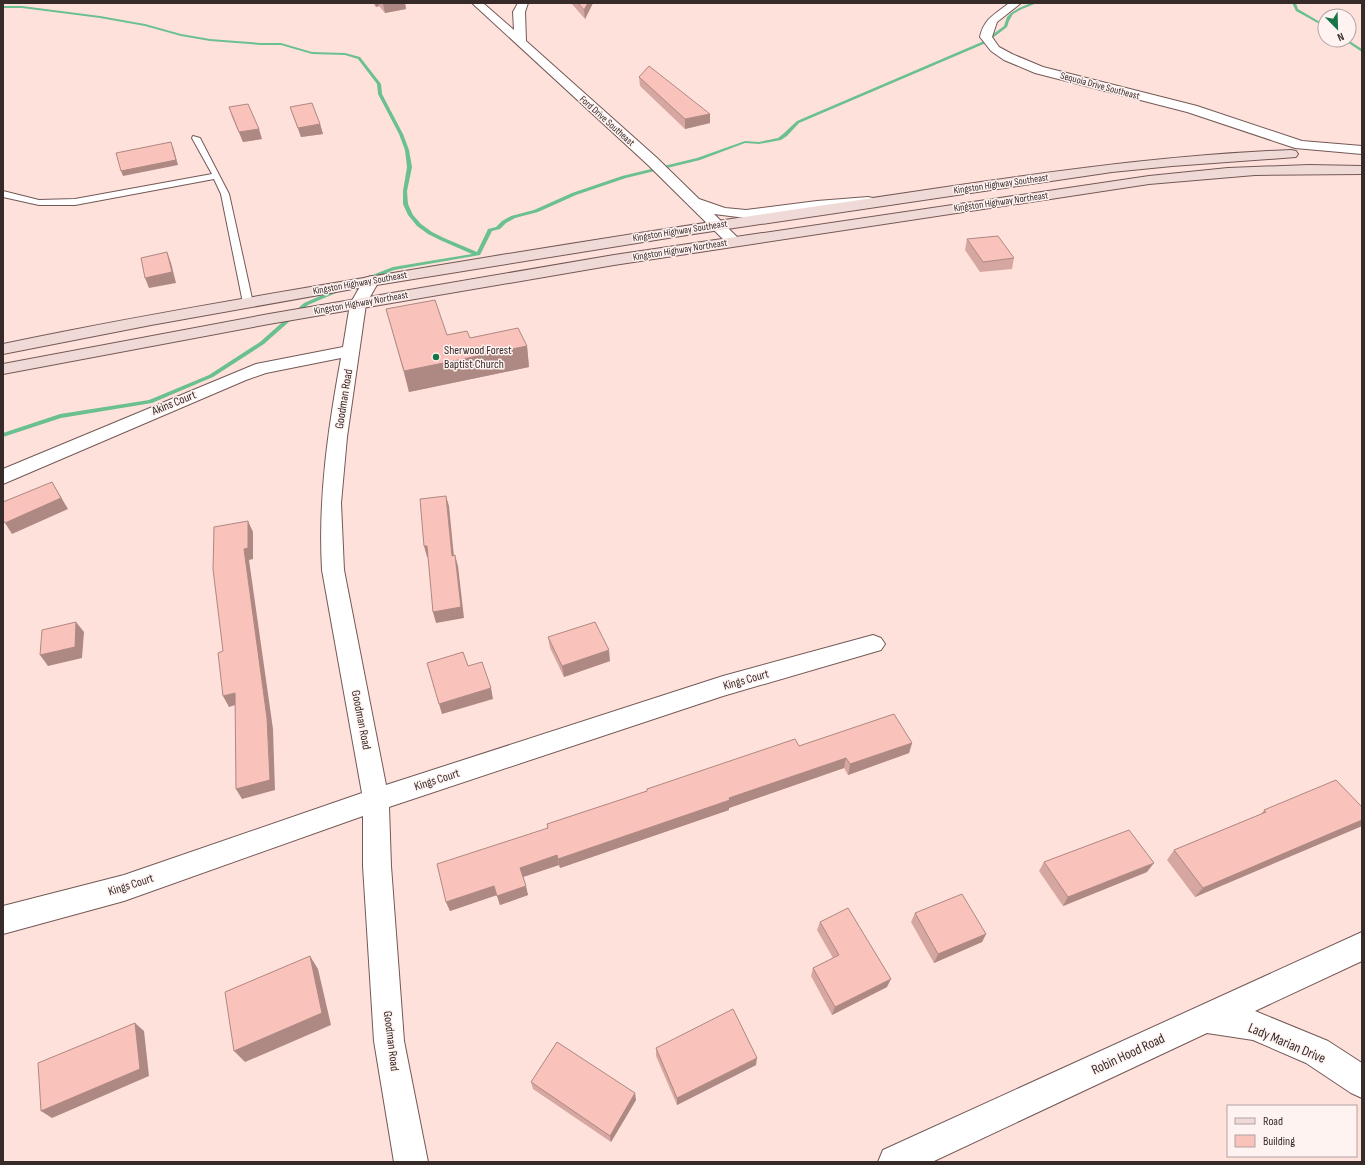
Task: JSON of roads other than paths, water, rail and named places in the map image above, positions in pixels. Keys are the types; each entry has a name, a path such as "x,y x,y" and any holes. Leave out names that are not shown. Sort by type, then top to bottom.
{"main road":[{"name":"Kingston Highway Southeast","path":"3,349 371,281 718,225 1135,164 1258,155 1362,155"},
{"name":"Kingston Highway Northeast","path":"3,369 358,304 614,260 1175,176 1280,169 1362,170"}],"street":[{"name":"Ford Drive Southeast","path":"477,3 520,40 652,161 734,242"},
{"path":"520,40 519,12 523,3"},
{"name":"Sequoia Drive Southeast","path":"1016,3 991,21 987,27 986,37 995,49 1019,63 1070,79 1200,112 1268,135"},
{"path":"1268,135 1314,148 1362,150"},
{"path":"1258,155 1277,149 1279,144 1268,135"},
{"path":"691,199 722,212 746,214 816,205 906,198"},
{"name":"Goodman Road","path":"371,281 358,304 331,483 330,540 333,570 376,800 377,866 389,1041 411,1162"},
{"name":"Akins Court","path":"3,477 262,368 352,351"},
{"name":"Kings Court","path":"3,920 124,888 376,800 723,686 873,644"},
{"name":"Robin Hood Road","path":"895,1162 1362,946"},
{"name":"Lady Marian Drive","path":"1206,1018 1254,1025 1317,1052 1362,1082"}],"lane":[{"path":"196,138 225,194 248,303"},
{"path":"3,194 34,203 53,204 96,198 217,176"}],"waterway":[{"path":"478,254 490,230 498,228 504,222 513,217 536,211 574,194 624,177 698,159 745,142 759,143 779,139 798,122 985,42 1006,26 1007,21 1012,14 1020,8 1035,3"},
{"path":"1294,3 1297,10 1317,21"},
{"path":"3,7 22,7 100,17 145,25 181,35 210,40 281,44 312,53 345,54 359,58 379,84 380,94 401,134 407,150 410,167 405,191 406,204 411,215 419,225 430,233 478,254"},
{"path":"1357,48 1362,51"},
{"path":"364,280 393,269 478,254"},
{"path":"3,435 60,416 150,402 211,376 262,343 306,304 341,289"}],"place":[{"name":"Sherwood Forest Baptist Church","path":"436,357"}]}
